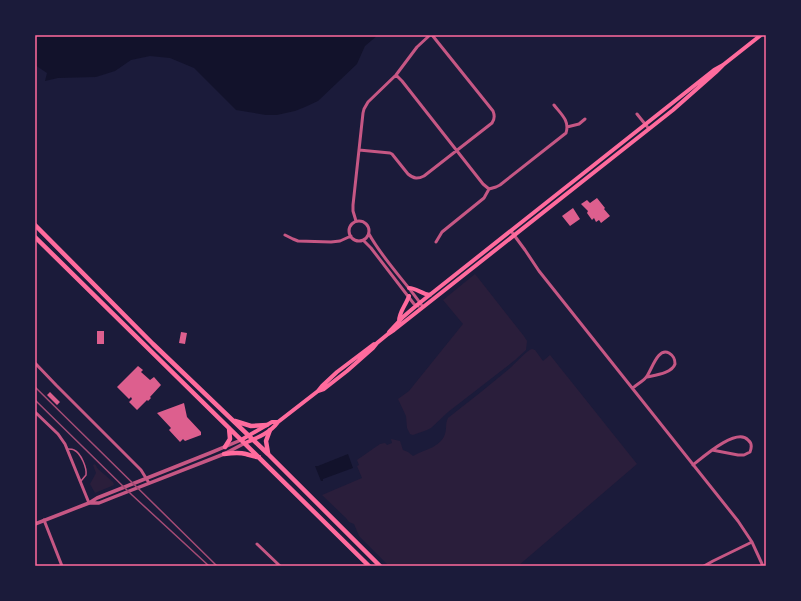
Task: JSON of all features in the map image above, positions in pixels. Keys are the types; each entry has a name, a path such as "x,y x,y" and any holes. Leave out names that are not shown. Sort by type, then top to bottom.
{"highway":[{"path":"35,225 153,344 268,454 380,566"},
{"path":"35,236 368,566"},
{"path":"233,421 251,426 267,425"},
{"path":"226,447 230,437 228,427"},
{"path":"268,454 266,441 270,430"},
{"path":"224,454 240,453 259,457"}],"main road":[{"path":"243,441 253,440 270,430 318,391 324,389 347,371 388,334 686,100 723,65 761,35"},
{"path":"388,334 399,321 430,295 714,70 723,65"},
{"path":"409,288 413,288 430,295"},
{"path":"399,321 399,316 407,302 408,296"},
{"path":"243,441 272,422 278,422"}],"street":[{"path":"356,221 353,205 363,113 364,109 368,102 396,75 417,47 431,35 493,111 494,118 492,123 424,176 418,178 411,177 390,153 359,150"},
{"path":"396,75 488,189"},
{"path":"488,189 500,185 566,133 566,120 554,105"},
{"path":"637,114 649,129"},
{"path":"567,127 579,124 585,119"},
{"path":"436,242 442,232 484,198 488,189"},
{"path":"363,220 368,224 370,231 366,239 355,240 351,236 349,231 350,226 356,221 363,220"},
{"path":"511,231 526,250 539,271 738,522 752,542 763,566"},
{"path":"369,234 422,308"},
{"path":"285,235 298,241 331,242 340,241 351,236"},
{"path":"363,240 371,248 414,304 419,304"},
{"path":"633,388 647,376 656,358 661,353 669,353 674,358 675,364 673,369 668,372 647,376"},
{"path":"35,363 141,470 149,483"},
{"path":"36,415 58,434 63,441 89,503"},
{"path":"693,465 712,450 718,446 739,436 744,436 747,438 751,445 750,452 744,455 733,455 726,452 712,450"},
{"path":"89,503 98,503 224,454 243,441"},
{"path":"35,524 89,503 97,498 146,478 243,441"},
{"path":"44,520 62,566"},
{"path":"704,566 752,542"},
{"path":"257,544 280,566"}],"lane":[{"path":"67,449 74,450 78,453 86,467 86,475 80,481"}],"shaded area":[{"path":"35,35 378,35 365,46 357,64 318,101 295,111 277,115 266,115 236,110 194,68 170,58 150,56 131,60 115,71 96,77 58,78 45,81 47,73 35,65"},
{"path":"475,274 523,335 527,341 526,350 448,412 431,428 413,435 410,434 407,428 406,416 398,399 409,391 463,324 443,300"},
{"path":"532,349 535,350 543,361 550,355 637,464 518,566 389,566 359,536 354,524 349,522 322,495 362,478 357,466 359,465 357,460 380,444 385,443 387,445 392,443 391,439 400,441 403,450 413,456 432,448 443,438 448,418"},
{"path":"348,454 353,468 321,481 315,466"},
{"path":"95,464 98,469 113,482 114,485 95,493 90,484 96,473 93,465"}],"building":[{"path":"597,198 610,216 601,223 599,220 596,222 594,218 592,220 587,213 588,211 581,204 587,200 590,203"},
{"path":"573,208 580,219 570,226 562,216"},
{"path":"97,331 104,331 104,344 97,344"},
{"path":"181,332 187,333 185,344 179,343"},
{"path":"138,366 143,370 141,372 150,380 154,377 161,385 150,397 151,398 137,410 129,402 132,399 131,397 129,399 117,387"},
{"path":"50,392 60,402 57,405 47,395"},
{"path":"184,403 187,417 201,432 201,435 185,441 183,439 180,442 169,430 171,428 157,413"}],"railway":[{"path":"35,387 217,566"},
{"path":"35,400 132,495 209,566"}]}
